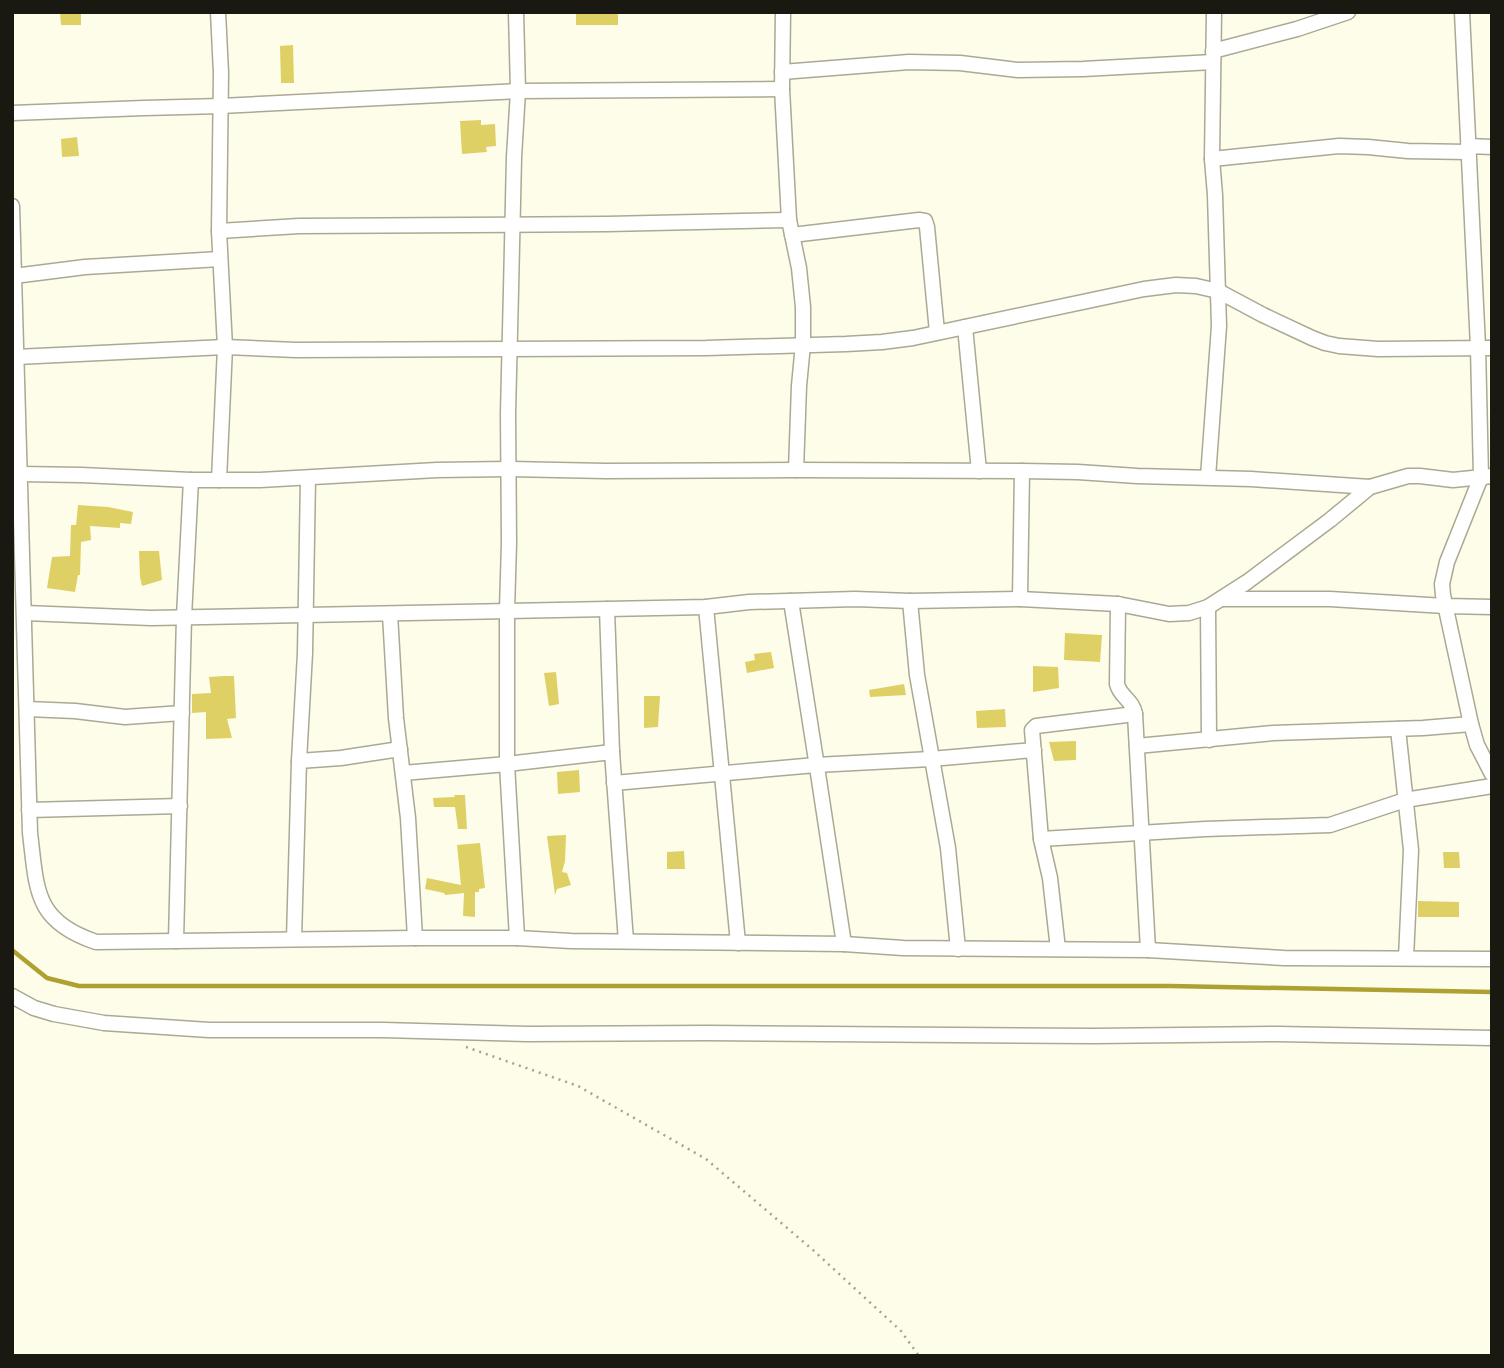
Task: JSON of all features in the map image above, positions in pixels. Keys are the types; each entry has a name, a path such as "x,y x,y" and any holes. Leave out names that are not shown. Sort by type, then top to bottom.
{"street":[{"path":"218,12 221,106 219,231 225,347 219,480"},
{"path":"516,12 518,91 508,413 507,764 517,938"},
{"path":"783,12 782,89 791,227 803,307 796,470"},
{"path":"1208,477 1219,327 1211,119 1213,12"},
{"path":"782,72 909,62 1018,70 1083,69 1213,57 1348,12"},
{"path":"1462,12 1468,149 1485,348 1486,476 1447,562 1442,584 1444,606 1471,724 1477,746 1492,774"},
{"path":"12,113 518,91 782,89"},
{"path":"1212,159 1339,146 1408,151 1492,147"},
{"path":"12,205 30,833 36,887 44,907 58,923 76,935 96,942 517,938 844,944 903,948 1148,950 1284,958 1492,959"},
{"path":"219,231 299,226 512,224 791,227 919,220 925,221 926,227 937,332"},
{"path":"14,276 85,267 220,259"},
{"path":"16,357 225,347 310,350 706,348 881,342 913,338 1144,289 1176,285 1218,291 1263,315 1325,343 1339,346 1378,349 1485,348"},
{"path":"965,327 979,471"},
{"path":"20,474 219,480 509,469 1022,471 1208,477 1370,488"},
{"path":"1020,599 1022,471"},
{"path":"25,613 152,618 607,610 855,599 1020,599 1118,604 1169,614 1189,613 1215,603 1247,582 1370,488 1408,476 1453,480 1486,476"},
{"path":"294,939 306,615 308,478"},
{"path":"176,941 184,617 191,480"},
{"path":"1215,603 1330,598 1492,607"},
{"path":"792,601 844,944"},
{"path":"910,601 916,665 948,848 958,949"},
{"path":"1209,740 1208,687 1215,603"},
{"path":"1118,604 1117,684 1118,690 1132,703 1135,714 1148,950"},
{"path":"706,607 738,943"},
{"path":"607,610 611,752 626,941"},
{"path":"390,614 413,877 415,938"},
{"path":"27,709 125,717 182,713"},
{"path":"1058,949 1050,878 1041,839 1032,730 1036,726 1135,714"},
{"path":"1137,746 1273,733 1471,724"},
{"path":"1398,729 1411,855 1406,958"},
{"path":"299,761 400,750"},
{"path":"614,782 1034,750"},
{"path":"403,773 611,752"},
{"path":"1041,839 1142,832 1330,825 1405,800 1492,786"},
{"path":"29,810 180,806"},
{"path":"12,996 34,1008 91,1021 209,1030 383,1030 528,1034 1277,1034 1492,1038"}],"path":[{"path":"460,1045 579,1086 706,1159 892,1322 919,1356"}],"building":[{"path":"81,12 81,25 61,25 60,13"},
{"path":"576,12 618,12 618,25 576,25"},
{"path":"293,45 294,83 281,83 280,46"},
{"path":"481,120 481,125 495,124 496,146 486,147 487,152 462,154 460,121"},
{"path":"77,137 79,156 62,157 61,139"},
{"path":"78,505 133,512 131,524 120,523 120,528 90,526 91,540 81,542 80,575 75,592 47,588 52,557 70,556 71,525 76,525"},
{"path":"139,551 159,551 162,580 142,586"},
{"path":"1065,633 1102,635 1100,662 1064,660"},
{"path":"771,652 774,668 747,673 745,662 755,660 754,654"},
{"path":"1033,666 1058,667 1059,688 1033,692"},
{"path":"556,672 559,704 549,706 544,673"},
{"path":"234,676 236,718 227,719 232,738 206,739 206,712 192,713 192,694 211,693 209,677"},
{"path":"904,684 906,695 870,697 869,690"},
{"path":"644,696 660,696 658,727 644,728"},
{"path":"1005,709 1006,727 977,728 976,711"},
{"path":"1076,741 1076,760 1054,761 1049,742"},
{"path":"579,770 580,792 558,794 557,772"},
{"path":"454,795 465,795 467,829 458,829 455,807 434,807 433,798 455,797"},
{"path":"566,835 562,872 567,873 571,885 557,889 555,895 547,836"},
{"path":"480,843 485,888 475,892 475,917 463,916 464,893 445,895 425,889 427,878 461,885 457,845"},
{"path":"684,851 685,869 667,869 667,852"},
{"path":"1443,852 1459,852 1460,868 1444,868"},
{"path":"1418,901 1459,902 1459,917 1418,917"}],"waterway":[{"path":"12,950 47,978 79,986 1170,986 1492,992"}]}
